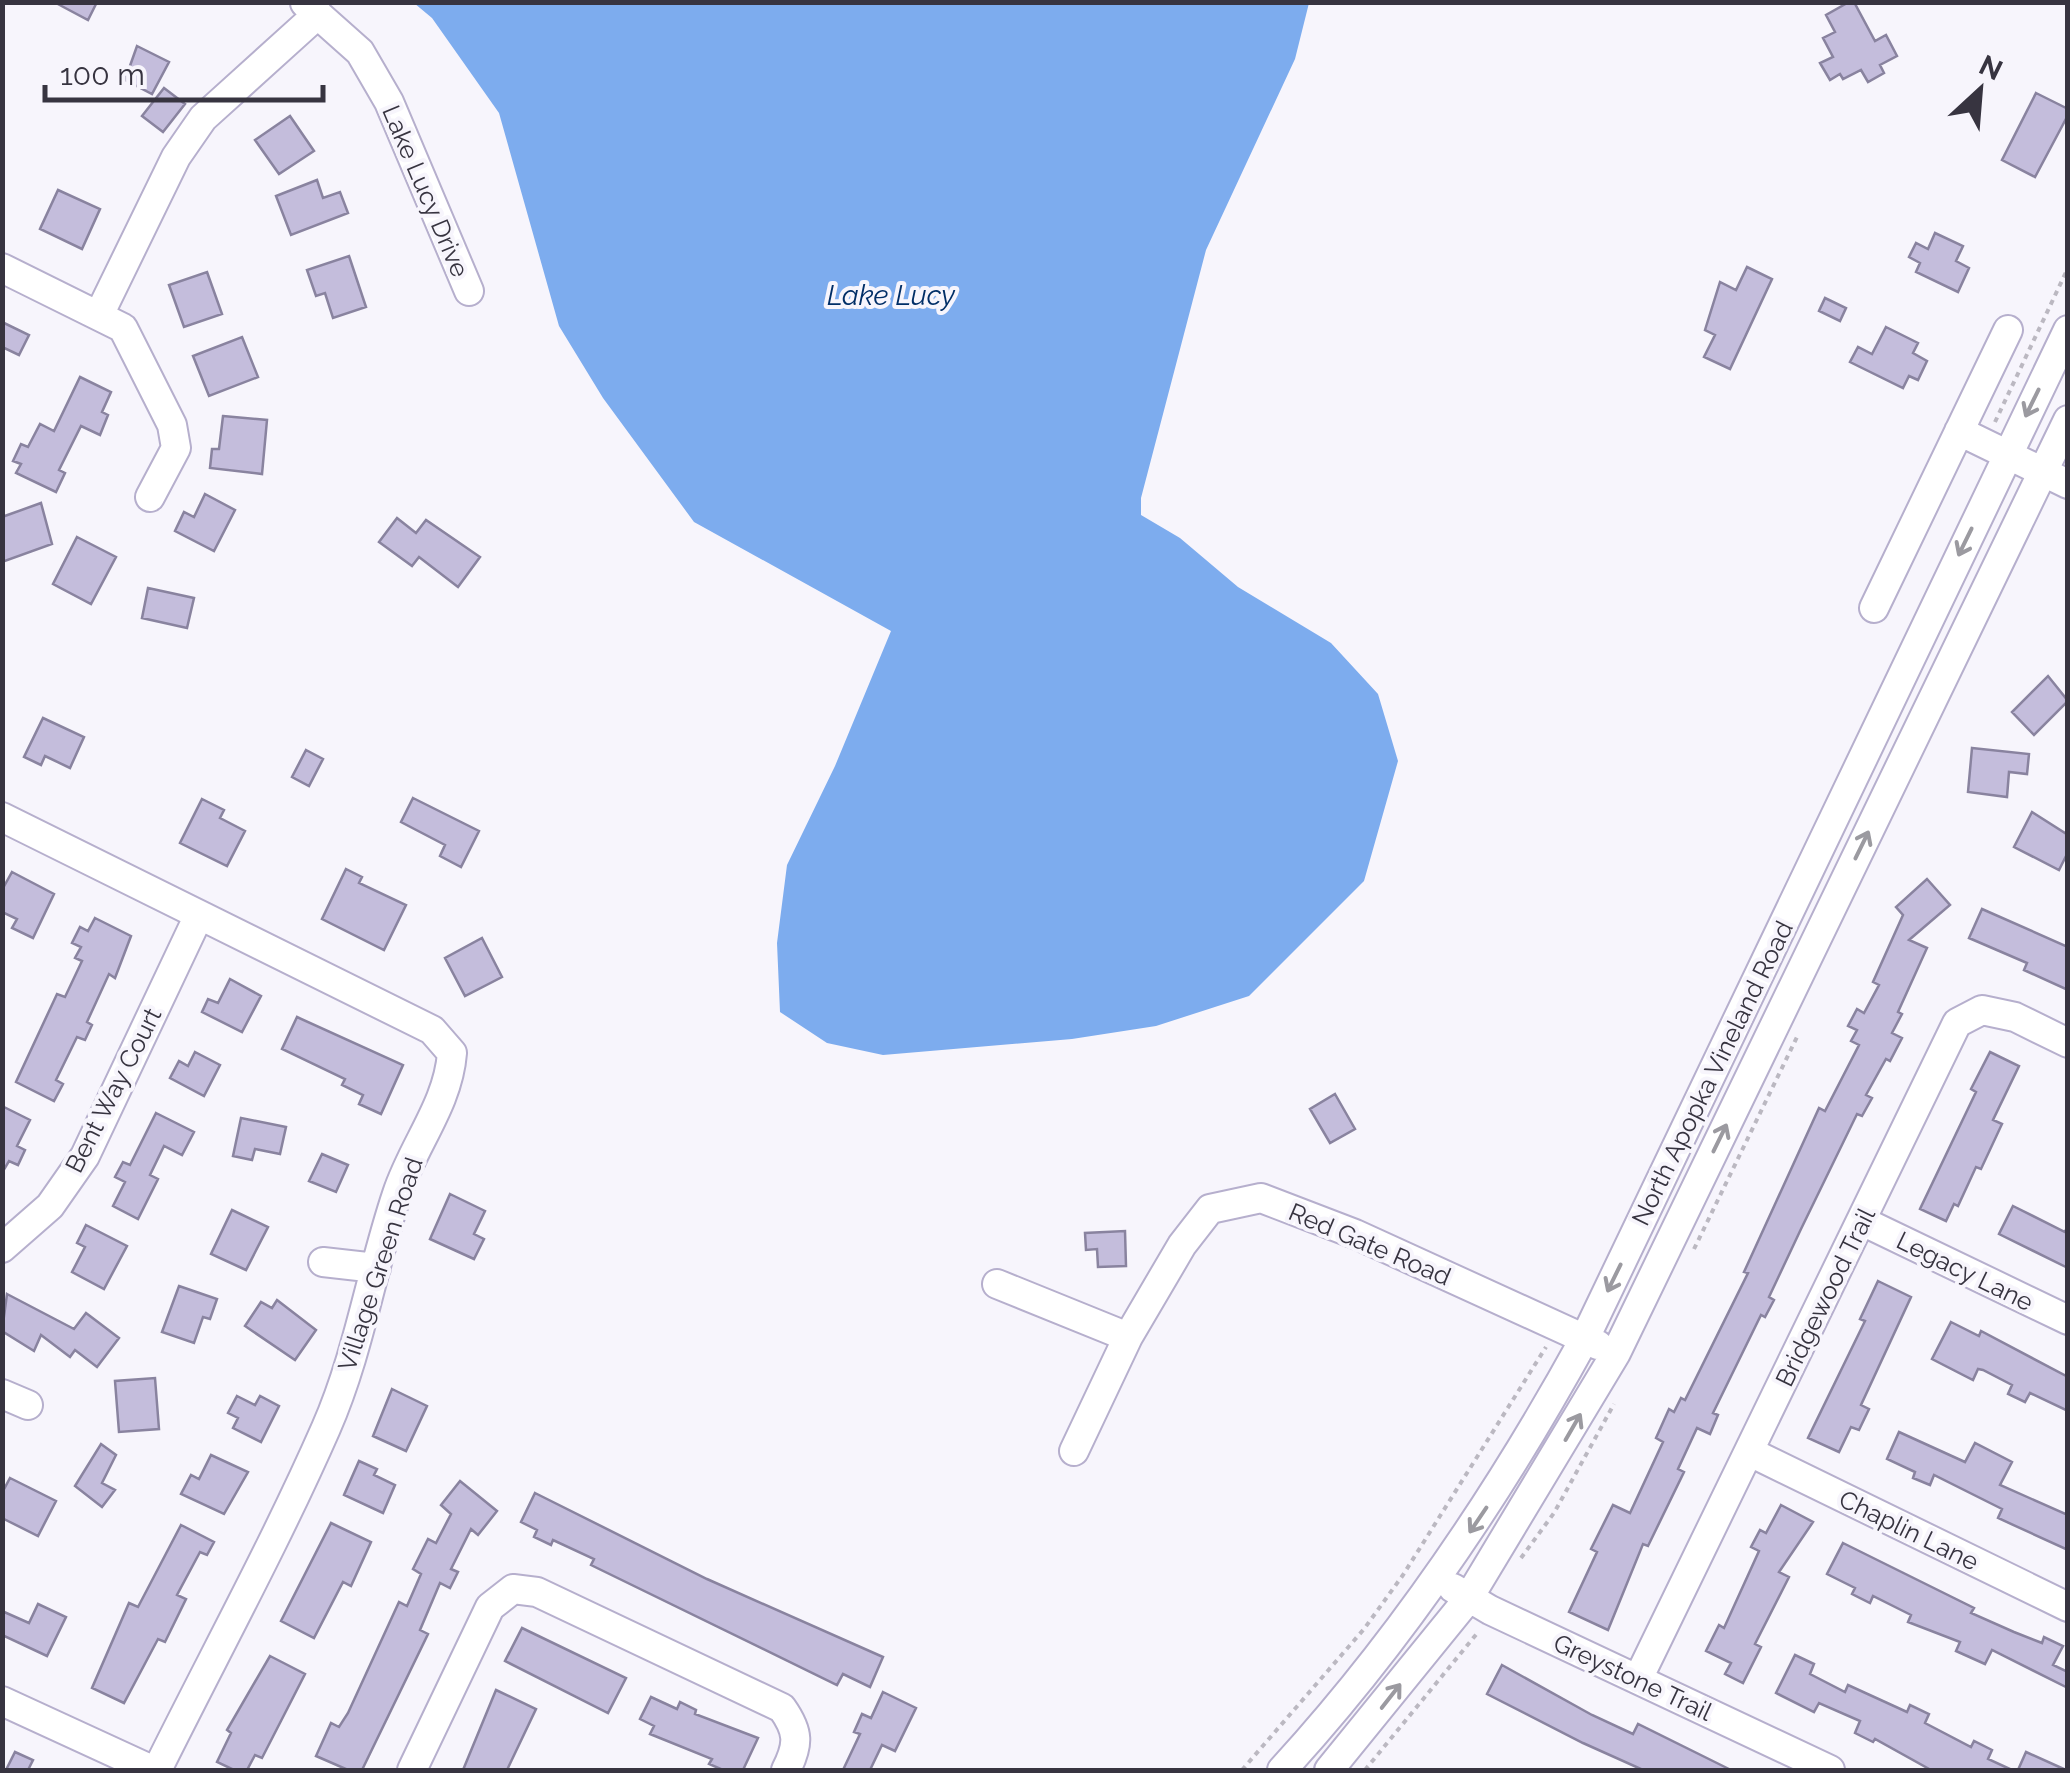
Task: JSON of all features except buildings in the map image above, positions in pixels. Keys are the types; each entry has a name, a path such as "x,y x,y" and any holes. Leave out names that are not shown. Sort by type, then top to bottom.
{"street":[{"name":"Lake Lucy Drive","path":"311,8 360,52 389,102 468,291"},
{"path":"100,313 176,157 203,118 311,8"},
{"path":"2,268 100,313 123,328 172,425 176,448 150,497"},
{"path":"1874,608 2008,330"},
{"name":"North Apopka Vineland Road","path":"1282,1770 1351,1695 1440,1578 1517,1460 1573,1333 1997,449 2068,330"},
{"name":"North Apopka Vineland Road","path":"1329,1770 1468,1599 1616,1353 2055,478 2068,420"},
{"path":"1959,430 2055,478"},
{"name":"Village Green Road","path":"2,817 432,1030 452,1053 450,1078 405,1170 355,1348 327,1426 154,1770"},
{"name":"Bent Way Court","path":"2,1248 50,1206 85,1156 200,915"},
{"name":"Bridgewood Trail","path":"1638,1680 1957,1024 1982,1010 2014,1017 2068,1043"},
{"name":"Red Gate Road","path":"1074,1451 1128,1337 1182,1244 1210,1209 1261,1198 1355,1234 1616,1353"},
{"name":"Legacy Lane","path":"1862,1221 2068,1320"},
{"path":"323,1262 376,1268"},
{"path":"996,1284 1128,1337"},
{"name":"Chaplin Lane","path":"1750,1452 2068,1607"},
{"name":"Greystone Trail","path":"1440,1578 1468,1599 1830,1770"},
{"path":"412,1770 490,1607 513,1589 537,1592 782,1708 797,1729 797,1748 786,1770"},
{"path":"2,1700 154,1770"}],"path":[{"path":"1997,449 2068,268"},
{"path":"1242,1770 1354,1642 1404,1576 1573,1333"}],"water":[{"name":"Lake Lucy","path":"414,3 1309,3 1295,59 1206,250 1141,498 1141,515 1180,538 1238,587 1331,643 1378,694 1398,761 1364,881 1249,996 1156,1026 1072,1039 883,1055 827,1043 780,1012 777,943 787,865 835,766 891,631 694,522 603,398 559,326 499,113 432,18"}]}
